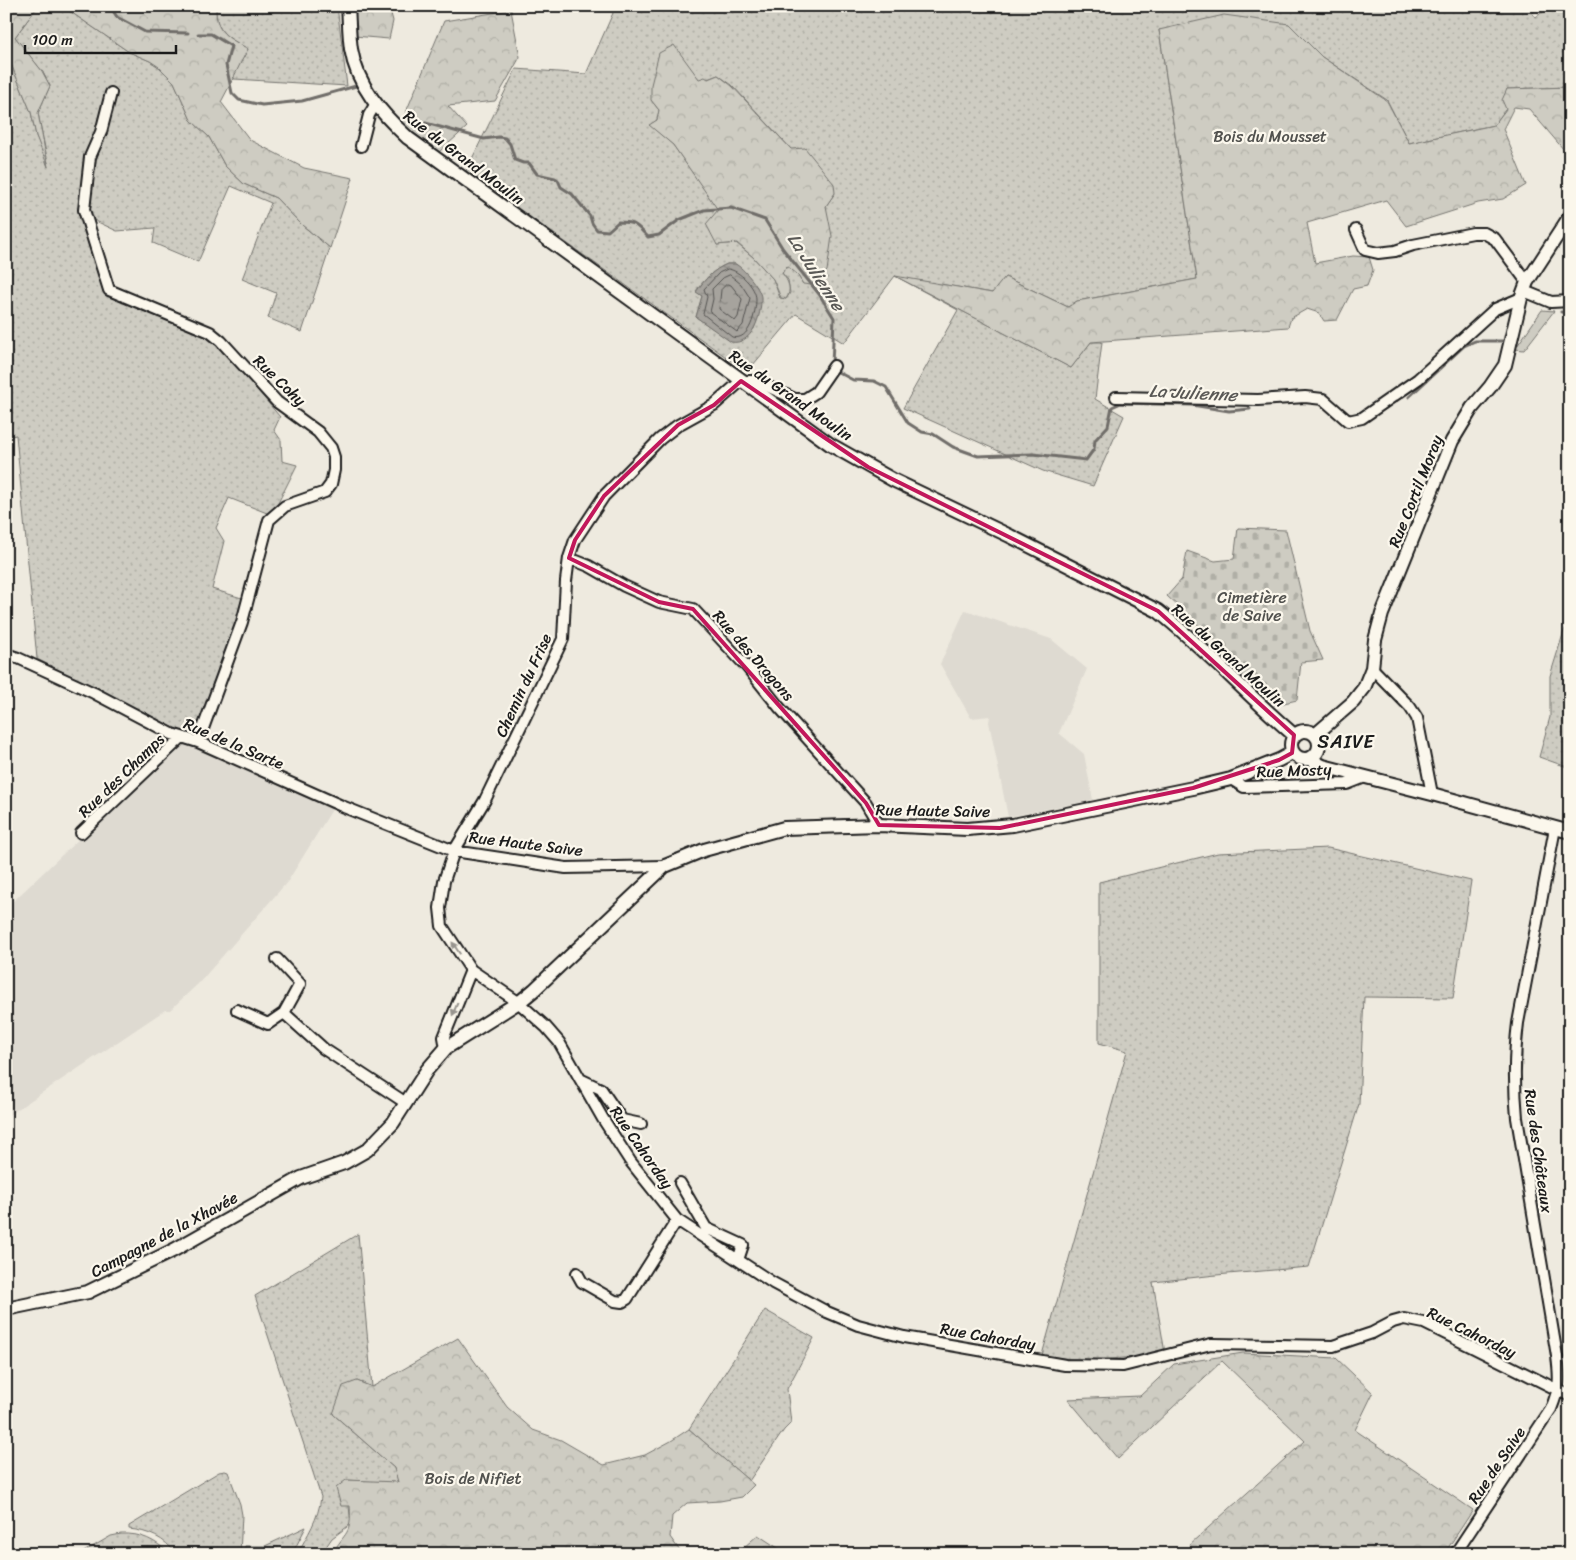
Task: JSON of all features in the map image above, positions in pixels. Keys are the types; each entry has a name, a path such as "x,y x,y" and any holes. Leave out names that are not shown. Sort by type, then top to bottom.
{"street":[{"name":"Rue du Grand Moulin","path":"348,6 352,50 359,74 375,104 408,138 740,381 831,445 868,467 1158,611 1177,626 1294,735"},
{"name":"Rue Cohy","path":"111,93 101,132 90,158 84,210 110,290 210,332 221,341 277,402 318,432 331,448 334,457 331,484 325,492 285,506 269,520 242,622 198,742"},
{"path":"361,146 369,115 375,104"},
{"path":"1116,397 1258,400 1305,397 1323,399 1348,421 1362,418 1418,379 1495,309 1524,290 1570,216"},
{"path":"1356,230 1365,250 1378,253 1395,251 1413,245 1473,233 1484,233 1495,239 1524,290 1552,302 1570,301"},
{"name":"Rue Cortil Moray","path":"1372,668 1375,640 1382,614 1452,441 1472,408 1505,365 1524,290"},
{"path":"740,381 756,381 795,399 806,400 816,392 832,368"},
{"name":"Chemin du Frise","path":"454,851 485,800 563,639 569,558 575,540 604,496 666,434 714,405 740,381"},
{"name":"Rue des Dragons","path":"569,558 589,566 624,586 659,602 693,609 747,667 778,707 866,803 879,825"},
{"name":"Rue de la Sarte","path":"6,654 94,693 181,738 198,742 344,807 454,851"},
{"path":"1316,735 1353,702 1364,688 1372,668 1410,707 1417,718 1432,794"},
{"path":"1307,731 1316,735 1318,740 1314,754 1300,758 1292,753 1290,744 1294,735 1307,731"},
{"name":"Rue des Champs","path":"81,833 181,738"},
{"name":"Rue Mosty","path":"1231,779 1292,753"},
{"name":"Rue Mosty","path":"1314,754 1336,768 1570,832"},
{"name":"Rue Mosty","path":"1231,779 1244,788 1347,784 1366,777"},
{"name":"Rue Haute Saive","path":"518,1002 471,970 442,926 440,908 444,881 454,851 566,868 665,866 704,850 784,828 879,825 967,829 1000,828 1231,779"},
{"name":"Rue des Châteaux","path":"1554,828 1518,1023 1514,1054 1514,1086 1517,1118 1557,1356 1559,1391"},
{"name":"Rue Haute Saive","path":"301,1178 344,1163 367,1150 393,1123 426,1070 446,1048 534,990 596,934 665,866"},
{"path":"237,1010 268,1024 284,1013 300,984 277,959"},
{"path":"446,1048 444,1037 471,970"},
{"name":"Rue Cahorday","path":"518,1002 546,1027 559,1042 603,1120 630,1161 677,1220 773,1283 819,1308 858,1325 918,1339 1065,1365 1122,1366 1211,1344 1333,1346 1372,1333 1393,1322 1404,1319 1424,1323 1570,1396"},
{"path":"284,1013 324,1049 406,1103"},
{"path":"580,1079 601,1089 622,1120 641,1124"},
{"name":"Campagne de la Xhavée","path":"6,1309 88,1292 174,1250 301,1178"},
{"path":"680,1183 706,1228 743,1245 738,1260"},
{"path":"577,1273 582,1282 615,1301 622,1302 627,1299 677,1220"},
{"name":"Rue de Saive","path":"1455,1554 1551,1409 1559,1391"}],"highlighted area":[{"path":"741,381 868,467 1158,611 1294,735 1292,753 1279,760 1193,788 1000,828 879,825 866,803 693,609 659,602 569,558 575,540 604,496 678,425 714,405"}],"shaded area":[{"path":"965,610 1051,639 1087,669 1059,733 1084,754 1093,800 1008,817 989,722 990,716 971,718 940,664"},
{"path":"187,742 333,808 288,881 199,983 170,1010 165,1010 6,1117 6,908 176,747"}],"green space":[{"path":"6,6 38,6 15,37 42,71 50,86 38,113 48,167 36,136 31,112 6,52"},
{"path":"38,6 62,6 129,52 159,67 174,82 191,120 209,137 225,166 244,184 276,198 302,225 330,248 302,332 268,318 276,293 242,279 271,203 231,186 198,262 153,243 155,228 117,231 85,216 108,292 207,335 218,343 280,417 274,430 281,440 282,461 297,465 272,515 229,498 216,528 224,541 212,589 245,599 199,725 192,732 182,732 37,659 16,435 6,437 6,52 31,112 36,136 48,163 38,113 50,86 42,71 15,37"},
{"path":"62,6 216,6 216,15 220,29 229,38 248,49 221,102 250,140 304,168 353,178 330,248 302,225 276,198 244,184 225,166 209,137 191,120 174,82 159,67 129,52"},
{"path":"216,6 337,6 347,86 234,79 234,74 248,49 229,37 220,28 216,15"},
{"path":"355,6 389,6 393,21 389,39 354,36"},
{"path":"608,6 1538,6 1532,14 1536,17 1550,6 1570,6 1570,87 1507,89 1506,109 1494,125 1409,143 1387,100 1322,57 1289,24 1159,30 1197,279 1077,301 1068,307 1005,277 993,293 897,277 1071,368 1091,342 1102,342 1095,399 1124,416 1093,486 1043,471 903,408 958,310 895,276 844,343 796,314 747,372 466,171 516,69 586,74 613,13","holes":["718,75 732,85 835,193 826,206 827,218 803,284 797,274 787,265 782,273 788,280 790,293 786,299 780,298 773,279 753,257 736,243 717,245 719,210 673,145 650,125 657,120 659,110 651,100","727,264 736,264 752,280 759,293 759,308 754,329 712,328 696,317 702,296 696,291 710,275"]},
{"path":"511,10 520,57 495,101 448,106 467,127 439,152 401,124 444,21"},
{"name":"Bois du Mousset","path":"1224,15 1289,24 1322,57 1387,101 1409,143 1494,125 1506,109 1502,100 1507,89 1570,87 1570,157 1529,109 1514,107 1503,129 1526,185 1503,199 1478,203 1406,226 1386,200 1307,223 1315,263 1353,256 1369,257 1373,270 1367,286 1353,289 1337,320 1324,321 1319,313 1307,309 1291,318 1288,327 1091,342 1071,368 895,276 992,293 1005,277 1068,307 1077,301 1197,279 1159,30"},
{"path":"674,45 699,79 705,77 708,79 718,75 732,86 791,149 805,148 834,184 835,193 826,206 832,236 827,271 811,285 803,284 797,274 787,266 782,273 789,286 786,299 781,298 773,279 737,243 717,245 706,224 718,210 673,145 649,125 657,120 659,110 651,100 651,85 659,53"},
{"path":"1542,310 1554,311 1524,350 1515,349"},
{"name":"Cimetière de Saive","path":"1238,528 1286,530 1310,631 1323,660 1301,662 1297,700 1275,705 1219,653 1218,643 1167,596 1182,579 1187,551 1215,561 1234,559"},
{"path":"1570,620 1570,768 1539,757 1550,717 1550,676 1564,631"},
{"path":"1328,848 1471,881 1453,998 1364,997 1359,1104 1309,1267 1153,1282 1165,1353 1103,1359 1072,1359 1042,1355 1127,1051 1099,1043 1099,882 1218,853"},
{"path":"358,1234 372,1387 357,1381 333,1414 394,1468 398,1483 346,1480 351,1524 332,1538 321,1554 297,1554 315,1520 321,1497 255,1296"},
{"path":"765,1310 814,1338 787,1389 791,1423 784,1430 749,1481 689,1429"},
{"name":"Bois de Nifiet","path":"458,1338 507,1407 533,1430 561,1440 604,1465 645,1455 689,1429 754,1485 742,1497 720,1501 687,1503 672,1516 670,1537 680,1551 680,1554 332,1554 347,1533 350,1523 350,1506 341,1506 336,1488 346,1480 398,1482 394,1468 333,1414 343,1386 357,1381 372,1387"},
{"path":"1243,1353 1336,1358 1373,1393 1355,1430 1473,1510 1444,1554 1197,1554 1189,1545 1305,1441 1222,1361 1118,1459 1068,1399 1140,1396 1174,1364"},
{"path":"219,1472 228,1472 240,1504 242,1515 240,1554 176,1554 172,1548 156,1536 129,1529 129,1526"},
{"path":"306,1527 292,1554 245,1554 245,1546 265,1546"},
{"path":"121,1534 147,1538 170,1554 80,1554 111,1536"},
{"path":"758,1535 787,1554 736,1554"}],"water":[{"path":"727,264 735,264 742,269 754,283 761,297 760,312 754,328 745,339 738,342 731,342 696,317 702,296 696,292 710,275"}],"waterway":[{"name":"La Julienne","path":"110,6 117,17 145,32 188,33"},
{"name":"La Julienne","path":"198,34 211,34 231,46 226,65 232,93 239,100 262,105 302,101 356,86"},
{"name":"La Julienne","path":"411,119 484,139 505,138 510,144 515,160 529,163 537,174 558,180 561,187 572,194 590,216 597,230 608,231 618,222 629,223 638,227 648,237 659,235 679,220 704,210 731,208 765,220 783,249 819,294 834,318 832,365"},
{"name":"La Julienne","path":"1561,312 1570,313"},
{"name":"La Julienne","path":"1409,397 1464,346 1475,341 1504,341"},
{"name":"La Julienne","path":"834,370 853,380 874,381 886,387 908,423 922,432 933,434 953,447 978,456 1033,454 1086,460 1094,449 1095,440 1108,426 1112,407 1121,403 1192,405 1229,411 1250,409"}],"district":[{"name":"SAIVE","path":"1346,741"}]}
